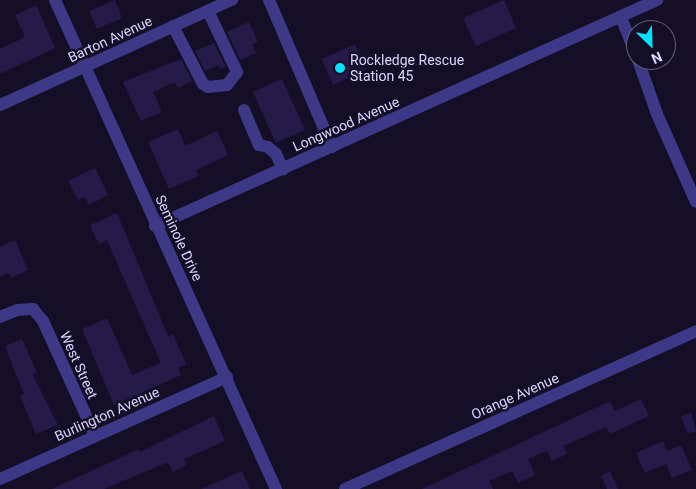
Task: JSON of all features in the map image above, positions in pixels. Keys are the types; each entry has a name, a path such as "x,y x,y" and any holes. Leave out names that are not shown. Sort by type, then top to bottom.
{"street":[{"name":"Seminole Drive","path":"55,0 276,489"},
{"name":"Barton Avenue","path":"0,105 232,0"},
{"path":"269,0 332,146"},
{"name":"Longwood Avenue","path":"156,226 657,0"},
{"path":"173,26 202,84 208,87 227,85 238,72 208,10"},
{"path":"621,17 626,30"},
{"path":"642,70 657,114 696,202"},
{"path":"244,110 259,145 268,147 276,154 283,168"},
{"name":"West Street","path":"0,317 17,310 33,309 43,321 95,435"},
{"name":"Orange Avenue","path":"345,489 696,331"},
{"name":"Burlington Avenue","path":"0,479 227,377"}],"building":[{"path":"115,0 122,18 97,29 89,11"},
{"path":"504,0 516,28 476,46 463,18"},
{"path":"36,5 55,48 0,74 0,49 25,37 15,15"},
{"path":"249,22 258,42 252,44 256,53 240,60 227,32"},
{"path":"214,43 226,67 220,69 218,65 205,71 195,51"},
{"path":"355,44 366,70 333,85 322,59"},
{"path":"181,59 192,81 178,88 175,82 153,92 162,112 141,121 123,82"},
{"path":"282,79 305,130 276,143 253,92"},
{"path":"178,129 185,146 217,131 228,155 196,170 198,176 169,189 148,142"},
{"path":"95,168 108,195 89,205 85,197 78,200 68,181"},
{"path":"117,213 168,336 173,334 186,364 178,368 181,375 114,405 82,329 107,318 132,375 161,363 107,240 99,244 90,225"},
{"path":"15,240 28,270 11,278 9,273 0,277 0,247"},
{"path":"22,339 37,373 33,375 58,425 36,434 20,396 24,394 5,346"},
{"path":"641,399 649,416 610,434 606,427 563,446 567,454 552,461 547,451 528,459 535,475 518,483 512,471 489,481 493,489 422,489 610,401 615,411"},
{"path":"691,412 696,431 688,434 681,417"},
{"path":"214,416 225,441 184,459 187,465 173,472 168,462 104,489 52,489 139,449 140,452"},
{"path":"663,441 667,451 681,445 692,470 672,478 666,464 645,473 636,453"},
{"path":"242,471 250,489 201,489"},
{"path":"610,471 618,489 607,489 601,476"}],"place":[{"name":"Rockledge Rescue Station 45","path":"340,68"}]}
